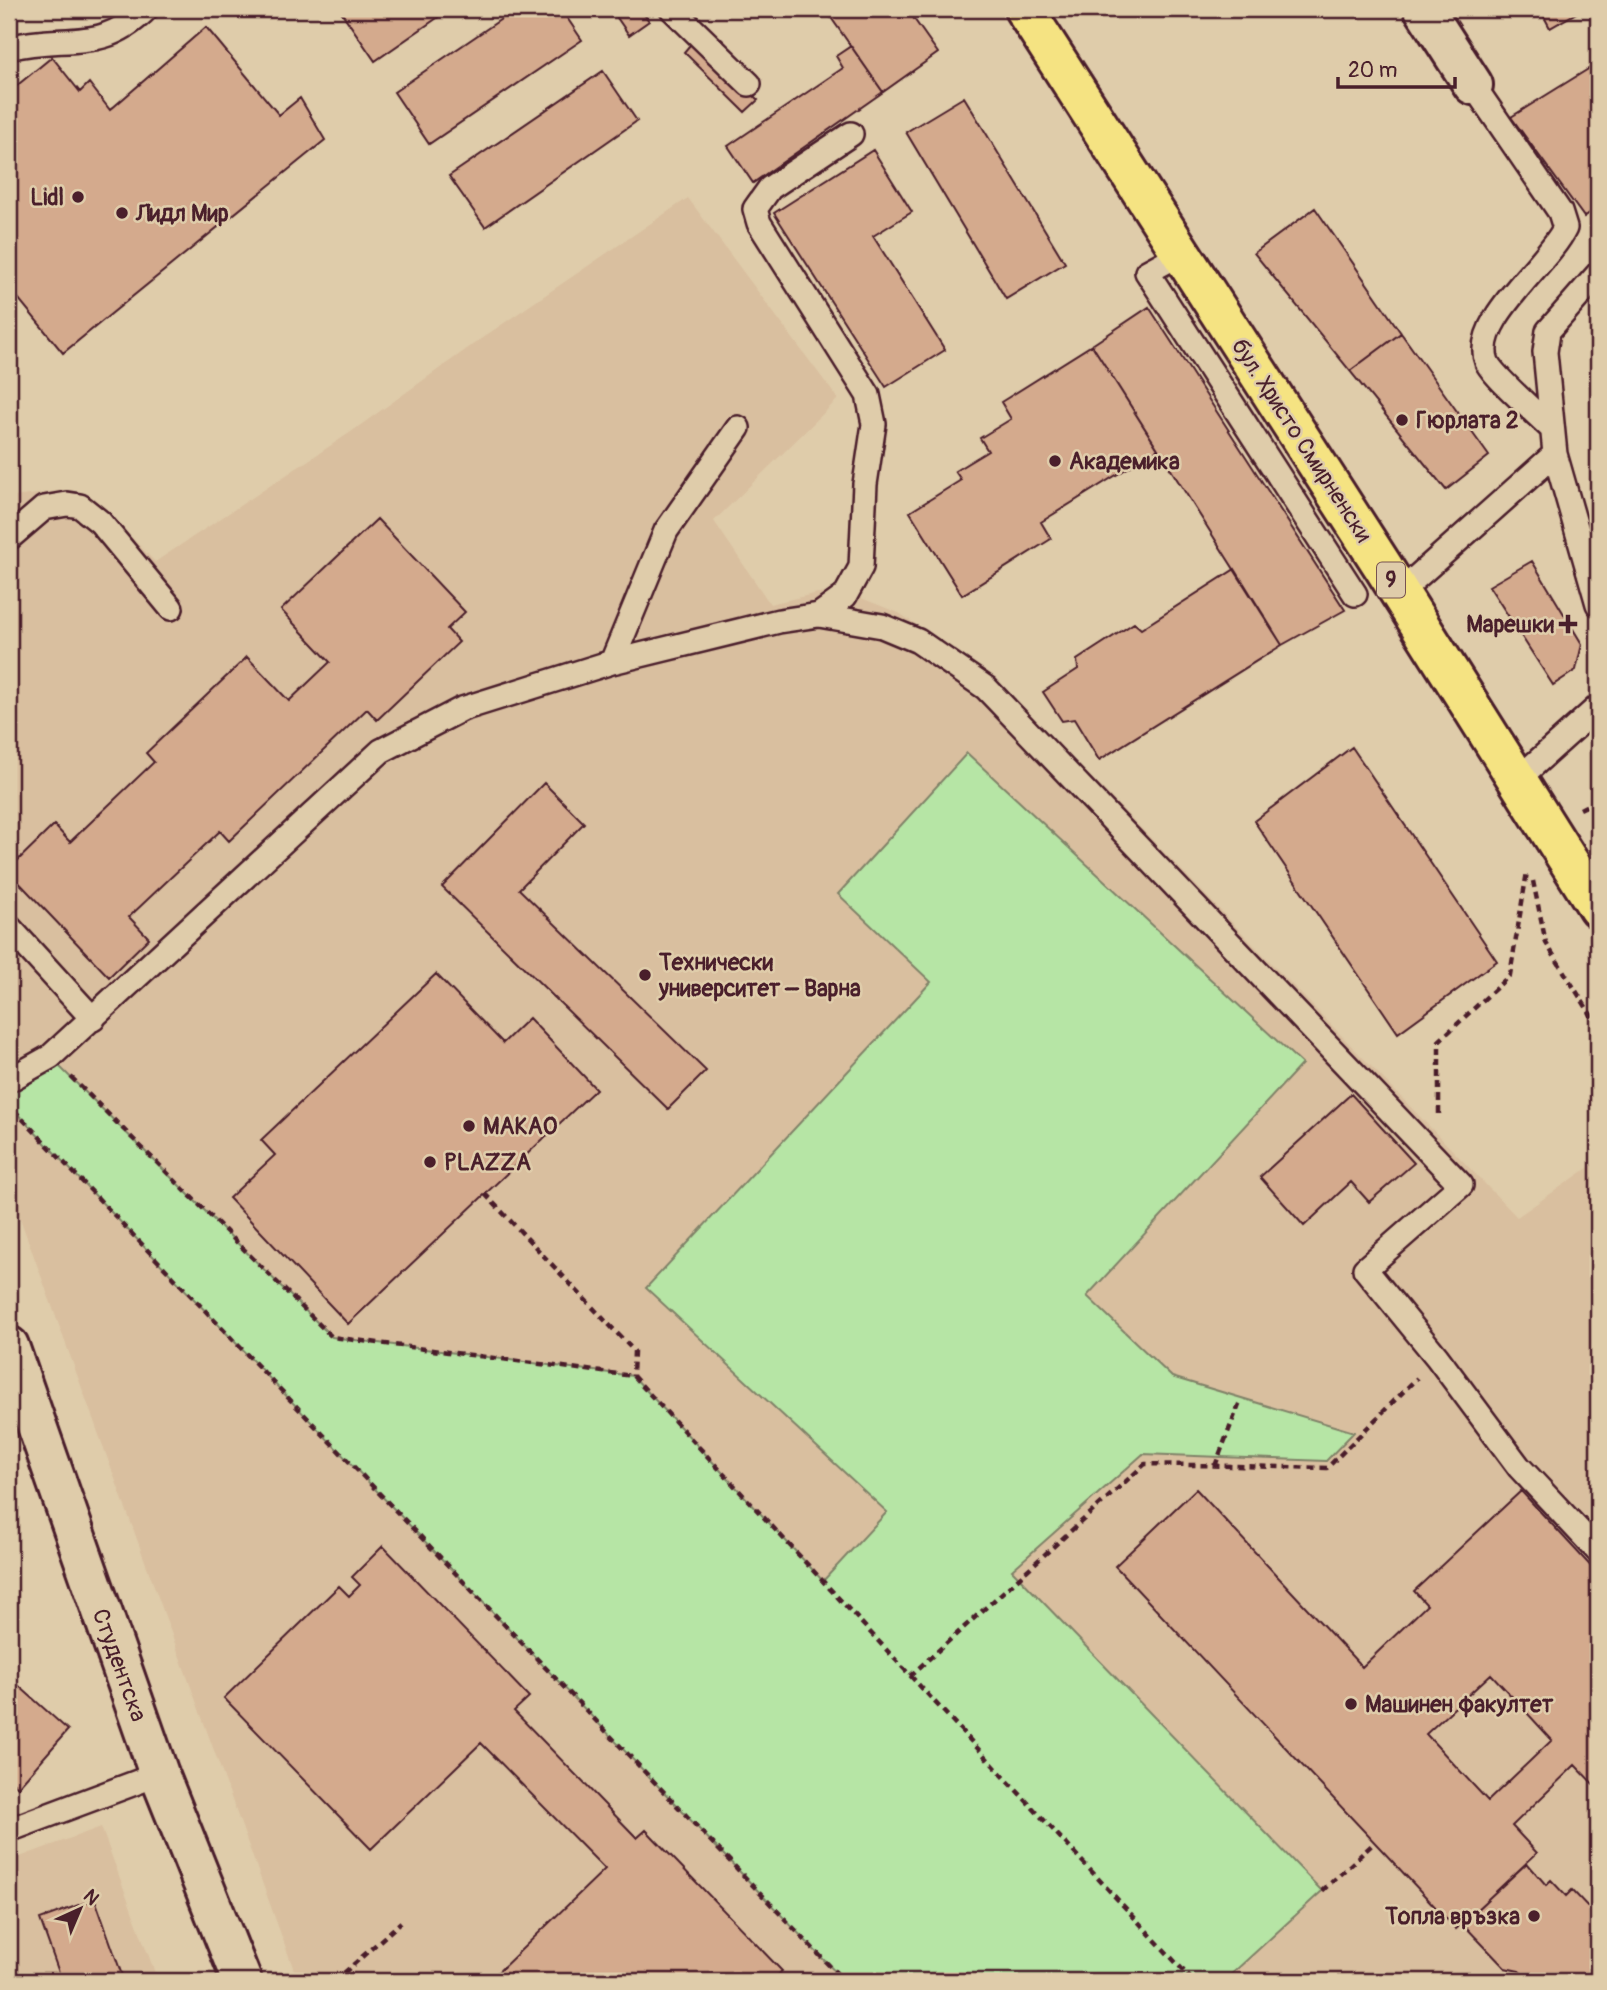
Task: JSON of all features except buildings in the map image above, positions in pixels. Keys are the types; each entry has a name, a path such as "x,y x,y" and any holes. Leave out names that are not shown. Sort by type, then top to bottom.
{"main road":[{"name":"бул. Христо Смирненски","path":"1024,9 1598,908"}],"street":[{"path":"1424,9 1473,85"},
{"name":"Студентска","path":"9,1346 159,1774 242,1981"}],"lane":[{"path":"9,48 32,41 82,42 104,38 146,9"},
{"path":"672,9 749,84"},
{"path":"1473,85 1560,212 1565,228 1557,244 1496,316 1485,340 1487,363 1551,428"},
{"path":"819,615 845,596 861,567 865,484 874,424 867,395 759,223 755,209 770,188 851,134"},
{"path":"1182,253 1147,272 1354,594"},
{"path":"1598,274 1548,331 1545,352 1555,454 1598,604"},
{"path":"612,662 666,531 738,428"},
{"path":"1399,593 1555,454"},
{"path":"9,538 44,508 66,504 79,506 100,522 171,608"},
{"path":"9,1080 50,1057 381,751 462,709 612,662 779,621 819,615 882,626 918,642 986,688 1461,1185 1365,1269 1437,1357 1519,1467 1598,1551"},
{"path":"1517,780 1598,707"},
{"path":"9,927 93,1018"},
{"path":"9,1830 159,1774"}],"path":[{"path":"1439,1121 1439,1041 1510,975 1528,862 1528,843 1533,833 1545,825 1598,800"},
{"path":"50,1057 332,1337 633,1376 1193,1981"},
{"path":"9,1105 844,1981"},
{"path":"485,1194 634,1351 633,1376"},
{"path":"910,1676 1144,1464 1326,1468 1427,1368"},
{"path":"1214,1466 1241,1399"},
{"path":"1322,1891 1374,1843"},
{"path":"335,1981 401,1922"},
{"path":"1182,1981 1187,1976"}],"shaded area":[{"name":"Технически университет – Варна","path":"688,198 838,399 714,521 770,604 818,593 861,598 899,613 980,668 1102,788 1517,1217 1598,1161 1598,1981 298,1981 9,1188 9,502 14,497 65,490 99,503 155,562 348,434 485,336"},
{"path":"101,1827 158,1981 9,1981 9,1861"}],"green space":[{"path":"967,753 1302,1064 1087,1296 1172,1377 1354,1432 1326,1461 1143,1454 1012,1570 1322,1891 1224,1981 1193,1981 1187,1976 1182,1981 844,1981 9,1105 9,1080 50,1057 332,1337 633,1376 823,1581 887,1512 646,1288 931,982 838,894"}],"place":[{"name":"Lidl","path":"78,197"},
{"name":"Лидл Мир","path":"122,213"},
{"name":"Гюрлата 2","path":"1402,420"},
{"name":"Академика","path":"1055,461"},
{"name":"Марешки","path":"1568,624"},
{"name":"Технически университет – Варна","path":"645,975"},
{"name":"МАКАО","path":"469,1126"},
{"name":"PLAZZA","path":"430,1162"},
{"name":"Машинен факултет","path":"1351,1704"},
{"name":"Топла връзка","path":"1534,1916"}]}
